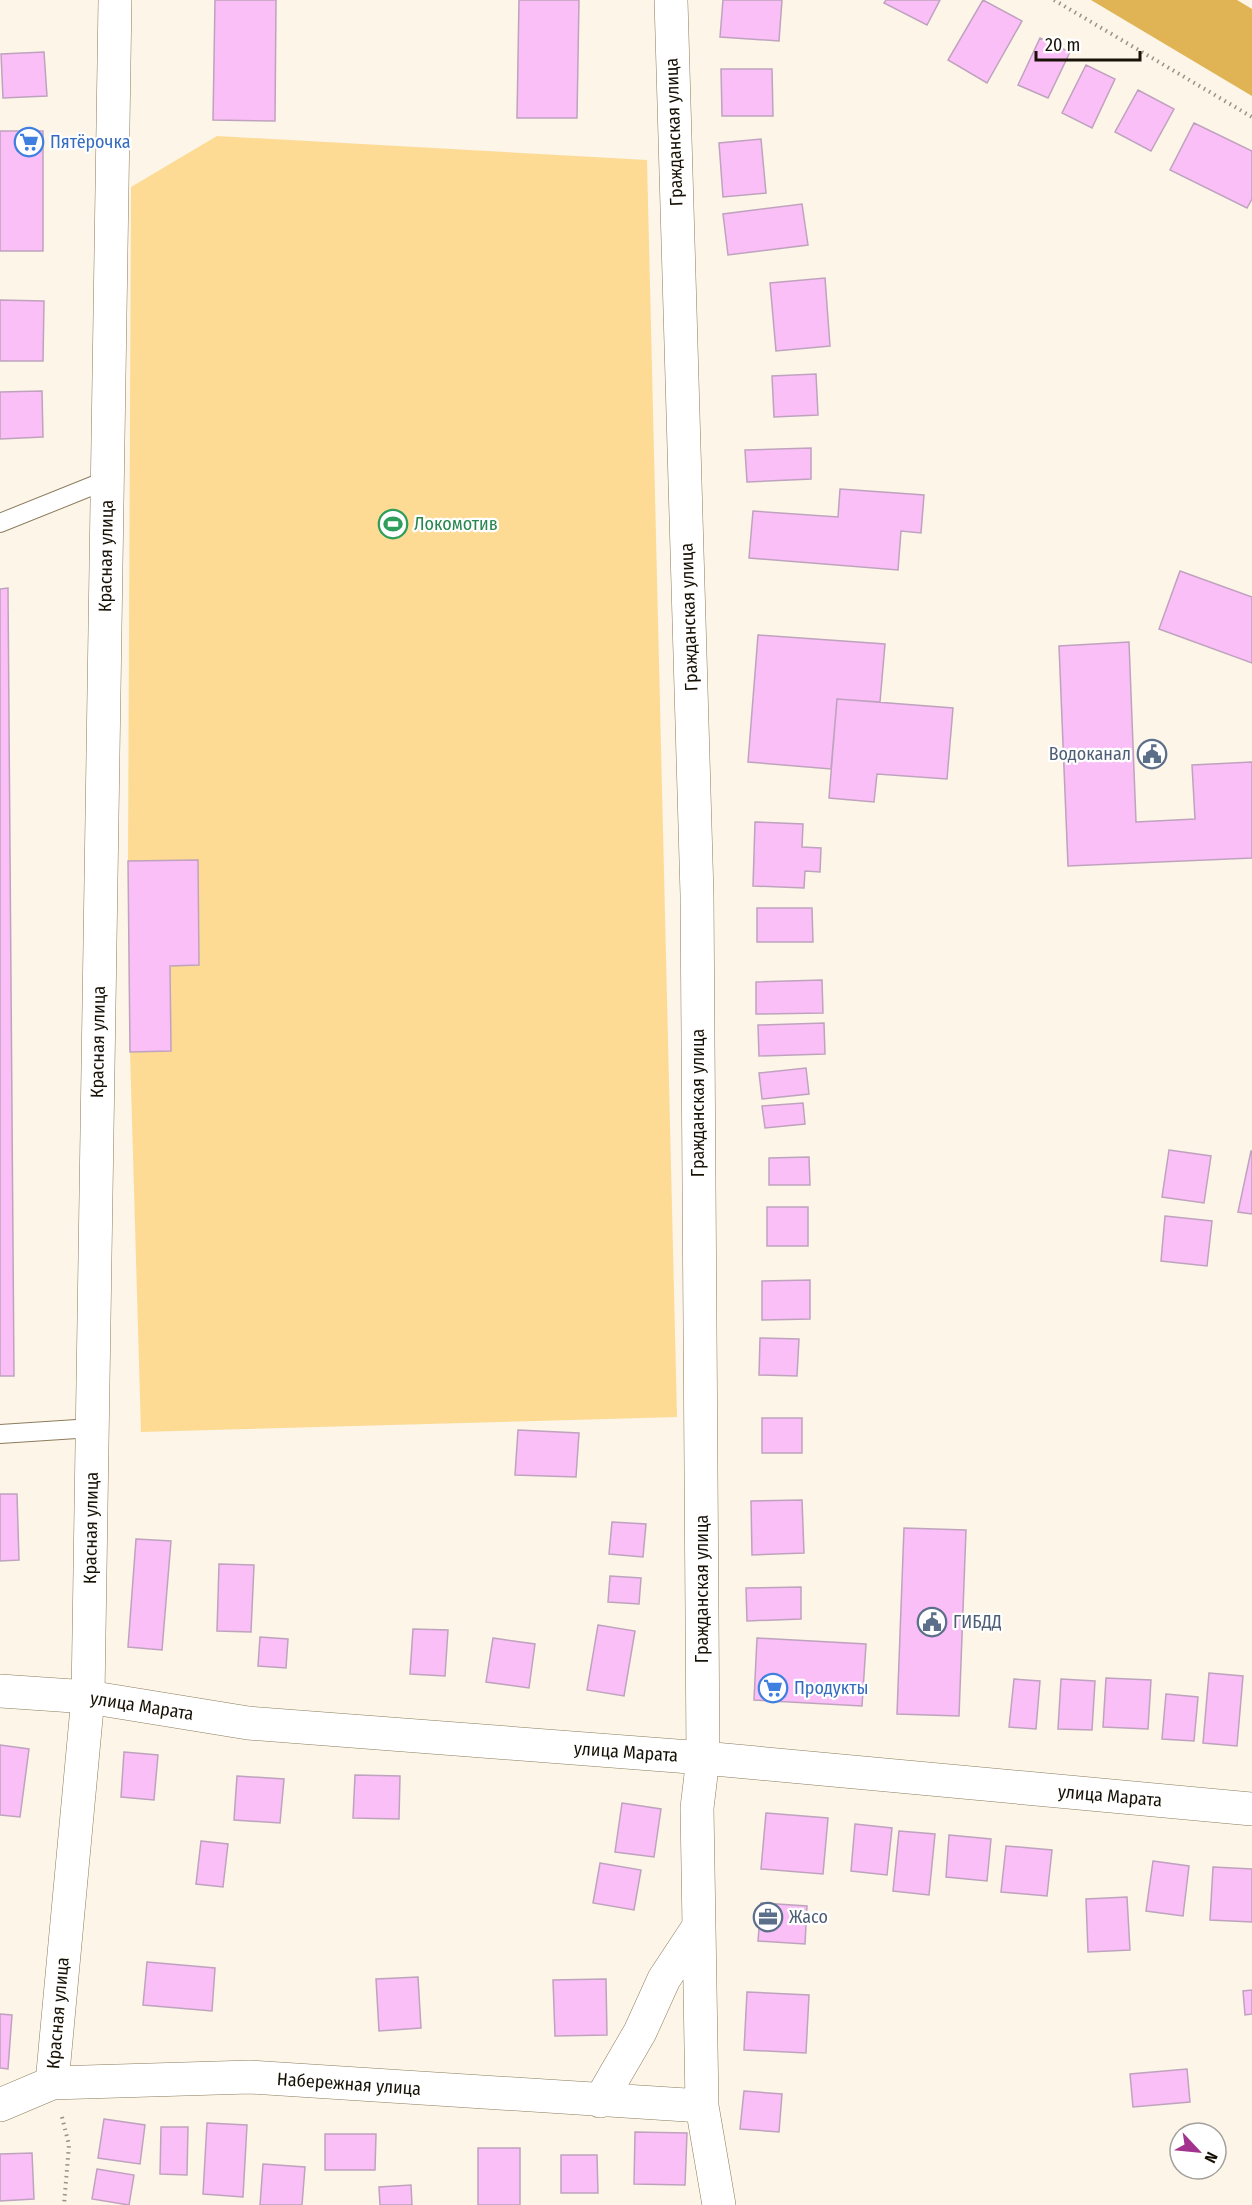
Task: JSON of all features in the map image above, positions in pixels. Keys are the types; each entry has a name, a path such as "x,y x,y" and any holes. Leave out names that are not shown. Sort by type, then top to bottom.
{"street":[{"name":"Красная улица","path":"52,2083 88,1697 115,0"},
{"name":"Гражданская улица","path":"671,0 697,895 703,1758 697,1808 702,2106 719,2205"},
{"name":"улица Марата","path":"0,1691 88,1697 248,1724 703,1758 1252,1809"},
{"path":"600,2101 640,2032 664,1978 699,1926"},
{"name":"Набережная улица","path":"0,2105 52,2083 250,2077 702,2106"}],"lane":[{"path":"0,523 107,480"},
{"path":"0,1434 92,1428"}],"path":[{"path":"1054,0 1252,117"},
{"path":"52,2083 69,2145 64,2205"}],"shaded area":[{"path":"1091,0 1237,0 1252,9 1252,96"},
{"name":"Локомотив","path":"217,136 647,160 677,1417 141,1432 130,1052 128,861 131,187"}],"building":[{"path":"215,0 276,0 275,121 213,120"},
{"path":"519,0 579,0 577,118 517,118"},
{"path":"723,0 782,0 779,41 720,37"},
{"path":"886,0 940,0 927,25 884,3"},
{"path":"983,0 1022,21 987,83 948,60"},
{"path":"1040,38 1070,52 1048,98 1018,85"},
{"path":"44,52 47,96 3,98 1,54"},
{"path":"1086,65 1115,79 1092,128 1062,113"},
{"path":"721,69 772,69 773,116 722,116"},
{"path":"1138,90 1174,109 1151,151 1115,132"},
{"path":"1194,123 1252,151 1252,199 1247,208 1170,170"},
{"path":"0,131 43,131 43,251 0,251"},
{"path":"761,139 766,193 723,197 719,143"},
{"path":"802,204 808,245 728,255 723,214"},
{"path":"825,278 830,346 776,351 770,283"},
{"path":"0,300 44,301 43,361 0,361"},
{"path":"816,374 818,415 774,417 772,376"},
{"path":"42,391 43,437 0,439 0,392"},
{"path":"811,448 811,479 747,482 745,450"},
{"path":"840,489 924,495 921,533 901,531 898,570 749,558 753,511 838,517"},
{"path":"1180,571 1252,597 1252,663 1159,629"},
{"path":"8,588 14,1376 0,1376 0,589"},
{"path":"758,635 885,644 880,702 837,699 831,769 748,762"},
{"path":"1129,642 1136,822 1195,819 1192,765 1252,762 1252,858 1068,866 1059,646"},
{"path":"837,699 953,708 947,779 877,774 874,802 829,798"},
{"path":"755,822 803,824 802,847 821,848 820,872 805,871 804,888 753,886"},
{"path":"198,860 199,965 170,966 171,1051 130,1052 128,861"},
{"path":"757,908 812,908 813,942 757,942"},
{"path":"822,980 823,1013 756,1014 756,982"},
{"path":"824,1023 825,1054 759,1056 758,1025"},
{"path":"806,1068 809,1094 762,1099 759,1073"},
{"path":"803,1103 805,1124 765,1128 762,1106"},
{"path":"1169,1150 1211,1156 1204,1203 1162,1197"},
{"path":"1252,1151 1252,1214 1238,1212"},
{"path":"809,1157 810,1185 769,1185 769,1158"},
{"path":"767,1207 808,1207 808,1246 767,1246"},
{"path":"1165,1216 1212,1221 1207,1266 1161,1261"},
{"path":"810,1280 810,1319 762,1320 762,1281"},
{"path":"760,1338 799,1339 797,1376 759,1375"},
{"path":"762,1418 802,1418 802,1453 762,1453"},
{"path":"518,1430 579,1433 576,1477 515,1475"},
{"path":"0,1494 17,1494 19,1560 0,1561"},
{"path":"802,1500 804,1553 752,1555 751,1501"},
{"path":"612,1522 646,1524 643,1557 609,1554"},
{"name":"ГИБДД","path":"904,1528 966,1530 959,1716 897,1714"},
{"path":"136,1539 171,1541 162,1650 128,1647"},
{"path":"219,1564 254,1565 251,1632 217,1631"},
{"path":"610,1576 641,1578 639,1604 608,1602"},
{"path":"801,1587 801,1619 747,1621 746,1588"},
{"path":"598,1625 635,1631 624,1696 587,1690"},
{"path":"413,1629 448,1630 445,1676 410,1674"},
{"path":"260,1637 288,1639 286,1668 258,1666"},
{"path":"493,1638 535,1644 529,1688 486,1682"},
{"path":"757,1638 866,1644 862,1706 754,1700"},
{"path":"1209,1673 1243,1676 1237,1746 1203,1743"},
{"path":"1106,1678 1151,1680 1148,1729 1103,1727"},
{"path":"1014,1679 1040,1681 1036,1729 1009,1727"},
{"path":"1061,1679 1095,1681 1092,1730 1058,1729"},
{"path":"1166,1694 1198,1697 1194,1741 1162,1739"},
{"path":"0,1745 29,1749 20,1817 0,1815"},
{"path":"124,1752 158,1755 154,1800 121,1797"},
{"path":"355,1775 400,1776 399,1819 353,1818"},
{"path":"237,1776 284,1779 280,1823 234,1820"},
{"path":"622,1803 661,1809 654,1857 615,1852"},
{"path":"766,1813 828,1818 823,1874 761,1869"},
{"path":"855,1824 892,1828 887,1875 851,1871"},
{"path":"899,1831 935,1834 929,1895 893,1891"},
{"path":"949,1835 991,1839 987,1881 946,1877"},
{"path":"201,1841 228,1844 223,1887 196,1884"},
{"path":"1006,1846 1052,1850 1047,1896 1001,1892"},
{"path":"1153,1861 1189,1866 1183,1916 1146,1911"},
{"path":"600,1863 641,1870 634,1910 593,1903"},
{"path":"1213,1867 1252,1869 1252,1922 1210,1920"},
{"path":"1127,1897 1130,1950 1088,1952 1086,1899"},
{"path":"761,1903 807,1906 805,1944 758,1941"},
{"path":"147,1962 215,1968 212,2011 143,2005"},
{"path":"418,1977 421,2028 379,2031 376,1979"},
{"path":"606,1979 607,2035 555,2036 553,1980"},
{"path":"1252,1990 1252,2014 1245,2015 1243,1991"},
{"path":"747,1992 809,1995 806,2053 744,2050"},
{"path":"0,2014 12,2015 8,2069 0,2068"},
{"path":"1187,2069 1190,2102 1133,2107 1130,2074"},
{"path":"744,2091 782,2094 779,2132 740,2129"},
{"path":"104,2119 145,2125 140,2164 98,2158"},
{"path":"207,2123 247,2125 243,2197 203,2194"},
{"path":"161,2127 188,2127 187,2175 160,2174"},
{"path":"635,2132 687,2133 685,2185 634,2184"},
{"path":"325,2134 376,2134 375,2170 325,2170"},
{"path":"478,2148 520,2148 520,2205 478,2205"},
{"path":"32,2153 34,2199 0,2201 0,2154"},
{"path":"561,2155 597,2155 598,2193 561,2193"},
{"path":"263,2164 305,2167 302,2205 260,2205"},
{"path":"97,2169 134,2175 129,2205 92,2199"},
{"path":"411,2185 412,2205 380,2205 379,2187"}],"place":[{"name":"Пятёрочка","path":"29,142"},
{"name":"Локомотив","path":"393,524"},
{"name":"Водоканал","path":"1152,754"},
{"name":"ГИБДД","path":"932,1622"},
{"name":"Продукты","path":"773,1688"},
{"name":"Жасо","path":"768,1917"}]}
